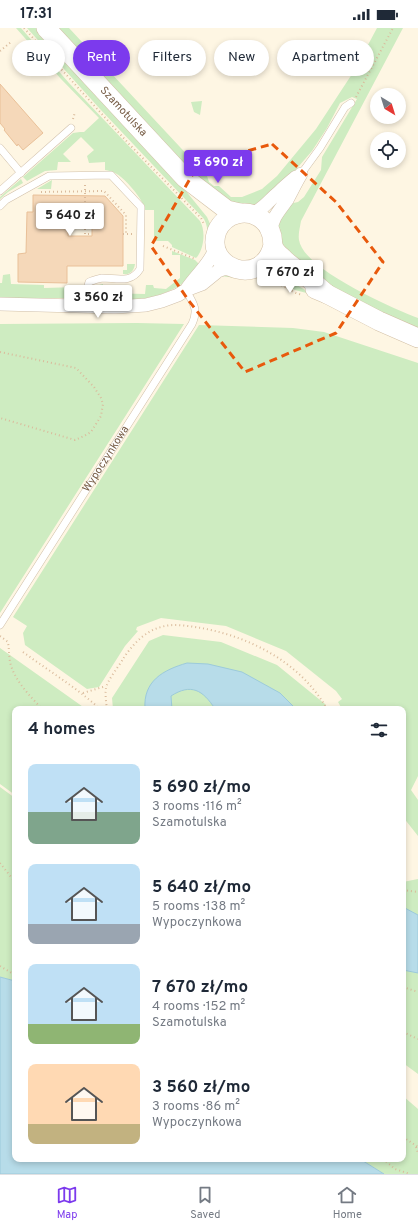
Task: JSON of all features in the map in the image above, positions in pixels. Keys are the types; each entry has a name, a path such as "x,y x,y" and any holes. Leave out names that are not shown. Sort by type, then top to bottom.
{"street":[{"name":"Szamotulska","path":"46,28 185,178 213,220 212,237"},
{"path":"186,290 195,276 213,257 212,237 218,228 230,217 259,210 278,192 301,174"},
{"path":"257,268 269,256 272,238 272,224 275,216 287,199 301,174"},
{"name":"Szamotulska","path":"185,178 227,210 245,213"},
{"path":"245,213 261,218 267,224 278,253 327,294"},
{"path":"212,237 220,258 232,268"},
{"path":"0,304 115,307 146,305 162,301 202,284 223,269 232,268 247,270 270,268 327,294 379,321 418,338"}],"lane":[{"path":"301,174 320,148 345,107 351,103"},
{"path":"0,191 71,128"},
{"path":"0,148 21,173"},
{"path":"0,206 6,200 49,176 111,175 140,207 140,269 136,276 129,279 100,278 89,282 86,292 86,306"},
{"name":"Wypoczynkowa","path":"0,624 192,324 195,318 196,308 186,290"}],"path":[{"path":"24,28 128,144 201,218 212,237"},
{"path":"351,103 393,28"},
{"path":"0,51 11,42"},
{"path":"86,176 85,234 92,234"},
{"path":"29,186 33,192 104,191 126,215 126,234"},
{"path":"61,191 61,196"},
{"path":"68,217 85,218"},
{"path":"163,246 200,259"},
{"path":"0,352 76,368 98,392 103,404 101,416 94,428 84,436 75,440 0,418"},
{"path":"107,706 106,686 129,650 146,634 162,626 173,625 189,626 216,631 260,647 283,660 312,687 325,706"},
{"path":"0,636 8,642 10,663 17,678 27,693 39,706"},
{"path":"23,652 83,693 97,706"},
{"path":"83,693 106,686"},
{"path":"0,862 12,878"},
{"path":"406,890 418,892"},
{"path":"0,966 12,973"},
{"path":"406,988 418,992"},
{"path":"406,1033 418,1038"},
{"path":"406,1139 417,1147 418,1153"},
{"path":"387,1162 395,1169 410,1174"}],"highlighted area":[{"path":"272,144 336,202 383,262 336,333 245,372 189,301 151,246 198,165"}],"green space":[{"path":"16,28 21,28 31,40 27,40"},
{"path":"27,28 38,28 49,40 38,40"},
{"path":"55,28 69,28 80,40 73,40 73,47"},
{"path":"377,28 403,28 301,221 299,240 304,251 316,263 332,275 370,297 418,318 418,330 336,292 281,252 277,222 289,204 298,202 304,197 321,170 322,157 357,99 352,97 340,103 327,128 312,151 292,174 254,208 235,208 177,160 99,76 114,76 207,176 209,182 214,186 219,186 231,197 242,197 262,189 277,176 316,129 351,76 374,76 374,40 371,40"},
{"path":"65,57 73,66 73,76 82,76 168,169 207,217 211,226 211,249 205,257 208,238 204,219 65,70"},
{"path":"58,76 63,76 200,221 203,230 203,240 201,250 196,258 172,247 168,241 154,241 154,210 145,210 137,195 119,175 112,171 105,170 105,162 89,163 87,156 94,150 81,137 63,154 71,162 58,162 57,170 45,171 27,181 23,177 73,133 84,132 99,118"},
{"path":"202,101 200,115 194,112 191,102"},
{"path":"21,179 23,183 0,199 0,197"},
{"path":"52,180 51,189 37,189"},
{"path":"172,251 195,260 201,266 176,288 160,295 135,300 106,301 95,297 94,292 96,288 103,284 103,293 145,294 146,285 153,285 154,288 166,289 180,278 180,255 172,255"},
{"path":"127,264 135,264 134,269 128,274 123,274 123,270 127,270"},
{"path":"264,272 279,275 314,295 295,290 270,276 237,278 220,276"},
{"path":"10,274 11,284 44,285 44,288 78,287 81,291 80,296 73,301 65,298 0,298 0,283 2,283 3,275"},
{"path":"0,324 184,324 0,613"},
{"path":"199,325 293,328 324,332 418,363 418,776 411,790 418,800 418,836 406,821 406,706 340,706 338,702 342,699 336,691 286,651 226,626 161,618 137,627 136,630 138,631 125,646 99,687 87,689 25,645 23,633 27,626 13,617"},
{"path":"163,635 221,642 277,665 326,706 113,706 112,698 149,641"},
{"path":"0,648 82,706 12,706 12,793 0,784"},
{"path":"0,787 12,796 12,980 0,977"},
{"path":"418,879 418,1074 406,1065 406,881"},
{"path":"406,1099 418,1109 418,1174 384,1174 365,1162 406,1162"}],"water":[{"path":"187,663 208,664 242,672 280,693 293,706 213,706 201,693 191,689 178,692 171,696 172,706 145,706 147,691 151,684 163,673"},
{"path":"406,909 418,915 418,973 406,971"},
{"path":"0,977 12,980 12,1162 365,1162 384,1174 0,1174"}],"building":[{"path":"0,84 43,133 23,150 18,144 17,146 0,123"},
{"path":"33,195 105,196 123,216 123,266 67,266 67,283 18,282 18,254 26,253 27,212 33,212","holes":["68,212 92,212 92,236 68,236"]}]}
